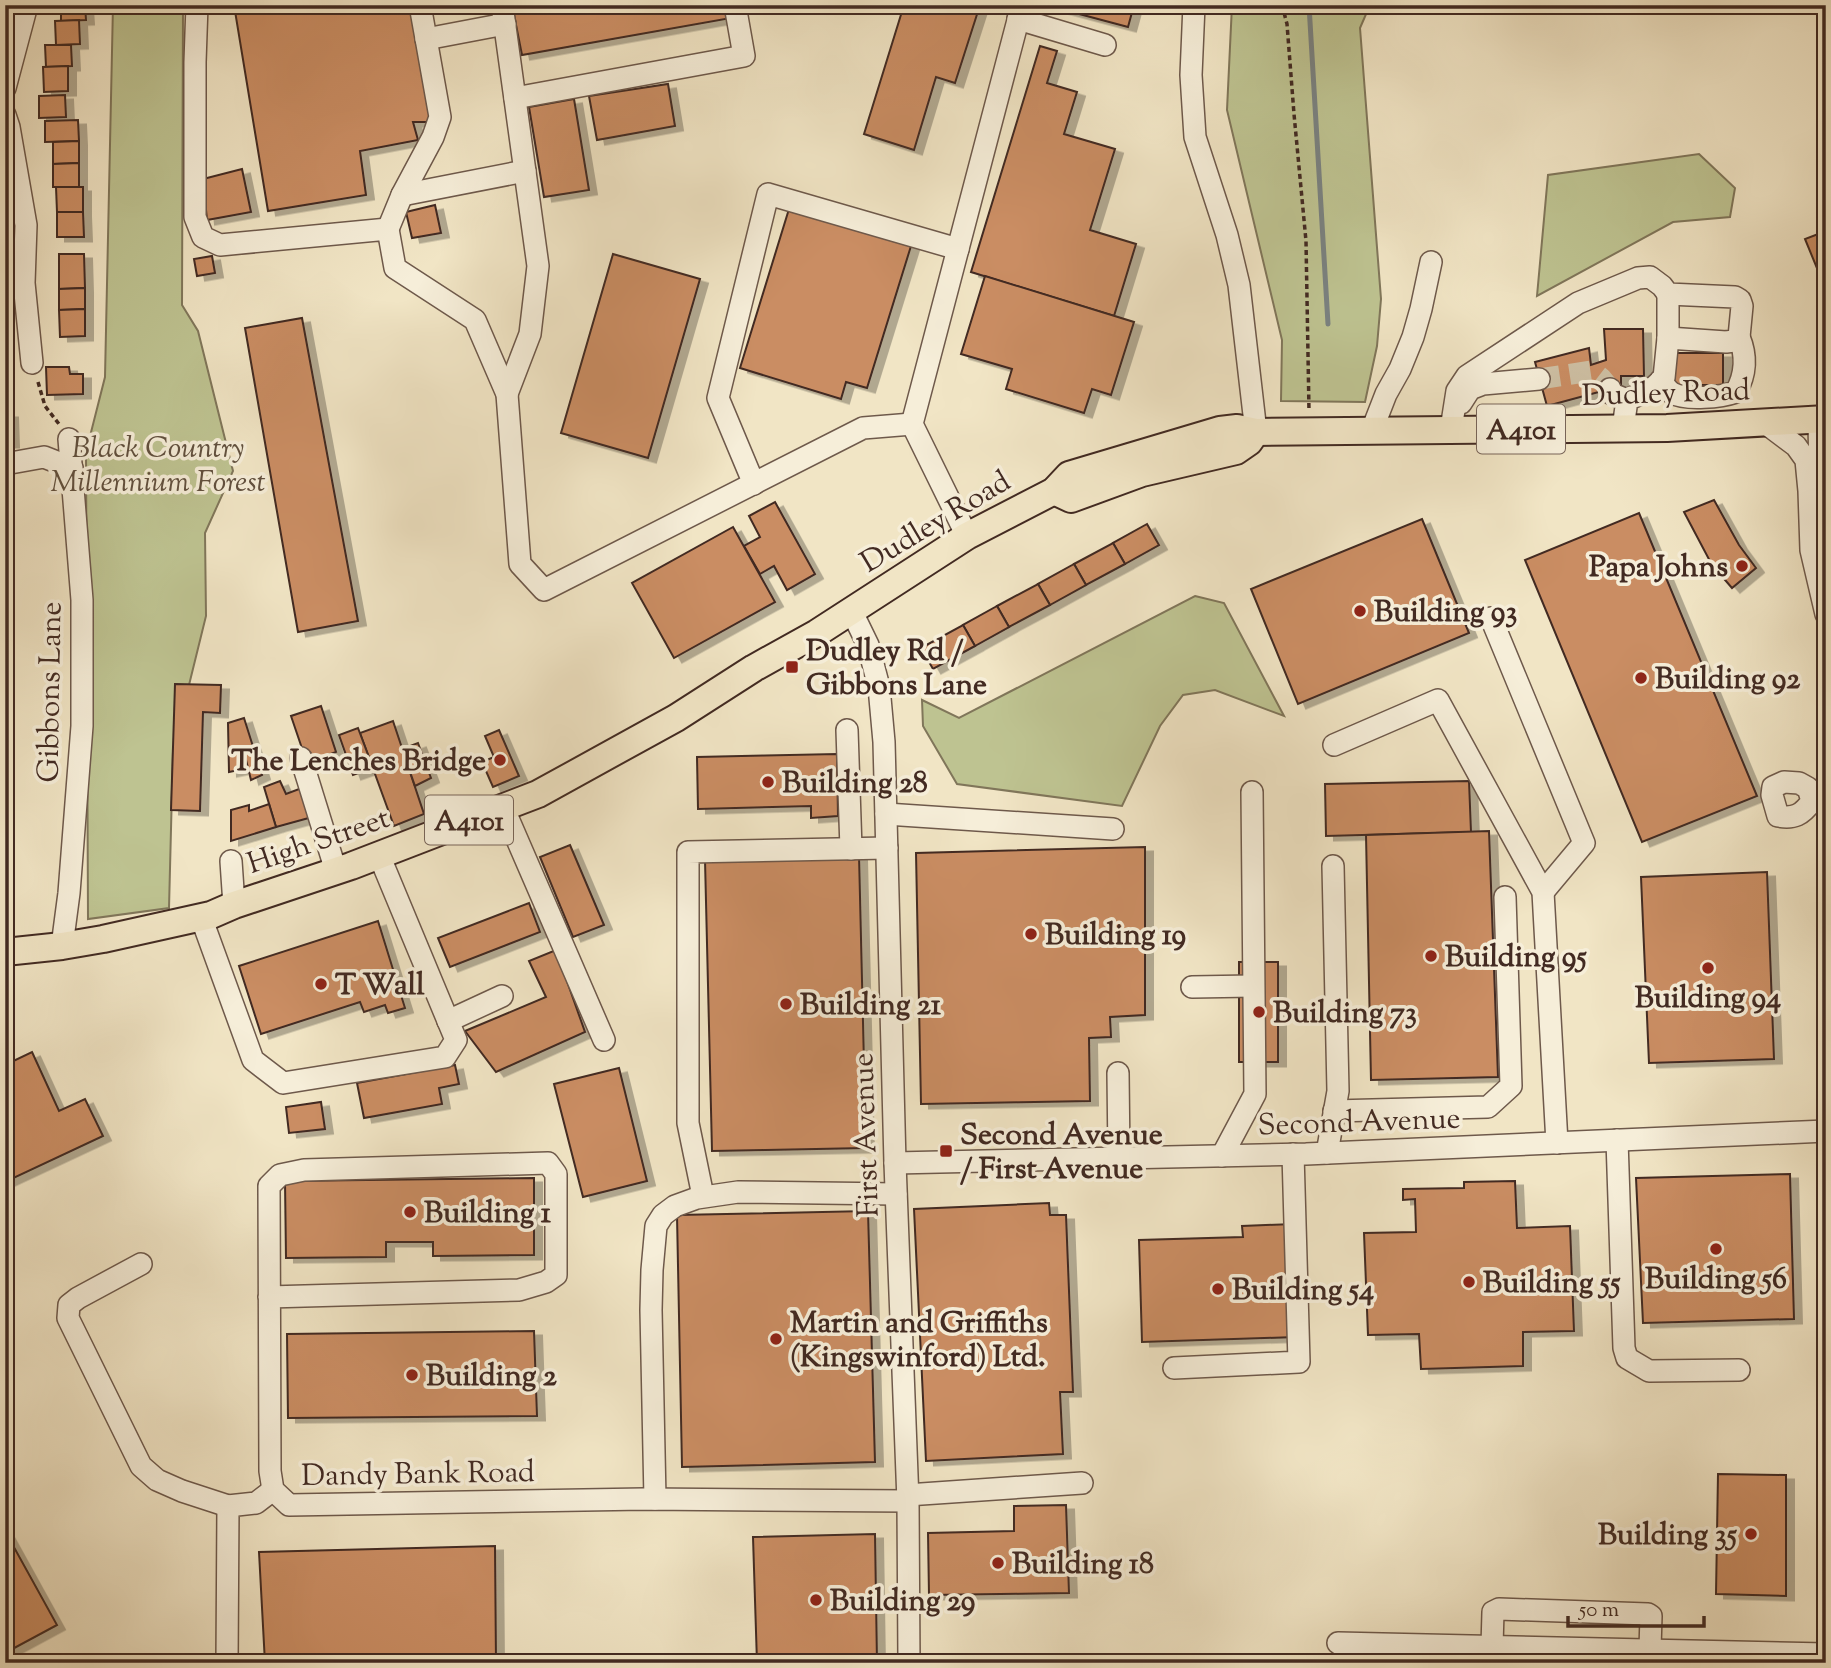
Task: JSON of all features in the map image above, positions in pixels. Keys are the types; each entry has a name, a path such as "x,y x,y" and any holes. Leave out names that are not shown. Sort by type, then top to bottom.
{"main road":[{"name":"Dudley Road","path":"851,610 967,536 1054,491 1069,474 1220,430 1372,430 1453,416 1623,428 1823,419"},
{"name":"High Street","path":"5,952 103,939 201,917 336,871 538,794 676,718 851,610"}],"street":[{"path":"5,88 27,5"},
{"path":"197,5 195,217 203,237 220,245 388,229"},
{"path":"420,5 440,117 388,229 395,268 475,320 507,394 520,564 544,590 863,428 912,424"},
{"path":"515,97 744,56 735,5"},
{"path":"1194,5 1191,75 1195,137 1227,235 1239,285 1256,432"},
{"path":"967,536 912,424 1020,12 1105,45"},
{"path":"426,39 504,15 538,266 530,334 507,394"},
{"path":"5,115 26,225 15,285 32,363"},
{"path":"402,195 525,171"},
{"path":"754,484 718,398 768,194 958,249"},
{"path":"1372,430 1413,337 1431,262"},
{"path":"1453,416 1457,391 1467,376 1578,303 1638,278 1650,277 1668,294 1664,378 1653,388 1619,394 1623,428"},
{"path":"1661,380 1670,392 1683,397 1724,396 1736,392 1742,381 1745,351 1739,337 1742,306 1740,300 1735,297 1668,294"},
{"path":"1668,338 1727,342 1739,337"},
{"path":"1453,416 1470,389 1483,384 1539,379"},
{"path":"1818,585 1823,419"},
{"path":"1764,422 1796,446 1806,460 1811,550 1826,614"},
{"name":"Gibbons Lane","path":"62,946 69,894 82,726 82,600 69,439"},
{"path":"5,464 44,457 72,468"},
{"name":"First Avenue","path":"851,610 868,645 879,687 884,742 907,1498 909,1663"},
{"path":"1491,618 1584,843 1542,892"},
{"path":"1334,745 1438,700 1542,892 1557,1143"},
{"path":"847,730 851,849"},
{"path":"300,758 336,871"},
{"path":"1222,1156 1255,1094 1252,792"},
{"path":"503,807 604,1040"},
{"path":"887,814 1113,829"},
{"path":"703,1196 688,1123 688,852 887,848"},
{"path":"201,917 253,1060 283,1083 445,1057 456,1040 379,855"},
{"path":"231,860 234,905"},
{"path":"1327,1153 1338,1091 1333,866"},
{"path":"1334,1111 1488,1107 1511,1086 1505,897"},
{"path":"1192,987 1253,986"},
{"path":"448,1021 502,996"},
{"path":"1118,1073 1119,1158"},
{"name":"Second Avenue","path":"895,1163 1327,1153 1826,1132"},
{"path":"1617,1140 1624,1348 1627,1358 1649,1371 1739,1370"},
{"path":"1174,1368 1299,1362 1293,1154"},
{"name":"Dandy Bank Road","path":"269,1297 519,1290 546,1282 556,1275 556,1174 548,1163 304,1170 279,1175 269,1186 269,1297 270,1471 273,1490 289,1506 655,1499 907,1498 1082,1483"},
{"path":"655,1499 652,1260 656,1226 663,1215 675,1206 703,1196 756,1191 896,1194"},
{"path":"141,1264 78,1298 69,1305 68,1318 141,1466 156,1480 228,1506 256,1503 273,1490"},
{"path":"227,1663 228,1506"},
{"path":"1492,1646 1493,1612 1499,1609 1648,1614 1651,1616 1655,1654"},
{"path":"1338,1643 1492,1646 1655,1654 1826,1654"}],"path":[{"path":"1282,5 1287,24 1306,240 1309,430"},
{"path":"32,363 45,406 69,439"}],"green space":[{"name":"Black Country Millennium Forest","path":"113,5 183,5 182,305 198,331 233,471 205,533 206,616 173,750 169,908 88,919 86,452 105,377"},
{"path":"1232,5 1370,5 1360,28 1381,299 1377,346 1365,402 1281,401 1282,340 1227,110"},
{"path":"1699,154 1735,188 1730,217 1673,222 1537,296 1548,175"},
{"path":"1195,596 1224,603 1284,716 1215,690 1183,695 1160,726 1122,806 957,784 923,726 922,700 959,718"}],"building":[{"path":"61,5 85,5 86,20 61,21"},
{"path":"234,5 390,5 391,9 412,5 431,122 413,122 418,140 360,151 366,195 268,211"},
{"path":"512,5 729,5 731,18 522,55"},
{"path":"904,5 980,5 955,83 936,77 914,150 864,134"},
{"path":"1134,5 1128,27 1053,7"},
{"path":"79,20 80,44 56,45 55,21"},
{"path":"45,45 71,45 72,66 46,67"},
{"path":"1040,46 1057,51 1047,83 1077,92 1064,134 1115,149 1090,230 1136,244 1114,316 971,272"},
{"path":"68,66 68,91 44,92 43,67"},
{"path":"668,84 675,126 597,140 589,96"},
{"path":"65,95 66,117 39,118 39,96"},
{"path":"574,99 589,190 544,197 529,107"},
{"path":"78,120 79,141 45,142 45,121"},
{"path":"79,141 79,163 53,164 53,142"},
{"path":"79,163 79,187 53,187 53,164"},
{"path":"242,169 251,212 207,220 203,179"},
{"path":"56,187 83,187 83,212 57,212"},
{"path":"435,205 441,233 412,238 406,212"},
{"path":"789,209 911,246 867,388 846,382 841,399 740,368"},
{"path":"57,212 83,212 84,237 57,237"},
{"path":"1826,231 1826,276 1821,278 1805,239"},
{"path":"59,254 84,254 85,288 59,289"},
{"path":"613,254 700,279 648,458 561,433"},
{"path":"212,256 215,273 197,276 194,259"},
{"path":"985,276 1134,322 1111,395 1092,389 1084,413 1006,389 1012,369 961,354"},
{"path":"85,288 85,309 59,310 59,289"},
{"path":"85,309 85,336 60,337 59,310"},
{"path":"302,318 358,621 298,632 245,328"},
{"path":"1604,329 1643,329 1644,376 1621,376 1621,386 1547,406 1535,362 1589,348 1591,365 1606,360"},
{"path":"1673,353 1723,353 1723,385 1673,385"},
{"path":"46,367 69,367 70,374 83,374 83,394 47,395"},
{"path":"5,413 10,413 11,443 5,443"},
{"path":"1714,500 1739,545 1756,568 1732,588 1712,565 1684,512"},
{"path":"775,502 815,574 787,590 774,566 760,574 744,546 760,537 749,516"},
{"name":"Building 92","path":"1639,513 1757,796 1642,842 1525,560"},
{"name":"Building 93","path":"1422,519 1469,633 1298,704 1251,589"},
{"path":"1147,524 1159,545 1125,564 1113,543"},
{"path":"733,527 775,602 674,658 632,583"},
{"path":"1113,543 1125,564 1086,585 1074,564"},
{"path":"1074,564 1086,585 1050,605 1038,584"},
{"path":"1038,584 1050,605 1009,627 997,606"},
{"path":"997,606 1009,627 975,646 963,625"},
{"path":"963,625 975,646 933,669 921,648"},
{"path":"175,684 221,685 220,713 203,712 200,811 171,810"},
{"path":"321,706 336,752 307,763 291,716"},
{"path":"244,718 262,775 251,780 244,752 239,754 239,770 229,772 228,723"},
{"path":"393,721 424,814 394,826 360,733"},
{"path":"358,728 373,768 353,775 339,735"},
{"name":"The Lenches Bridge","path":"499,730 519,776 493,787 482,762 494,757 485,736"},
{"path":"418,743 431,778 415,786 402,749"},
{"name":"Building 28","path":"837,754 838,816 811,818 811,806 698,809 697,757"},
{"path":"280,781 286,794 307,786 316,816 276,827 264,787"},
{"path":"1469,781 1471,832 1326,836 1325,784"},
{"path":"269,804 276,827 231,841 231,810 249,805 249,811"},
{"name":"Building 95","path":"1489,831 1498,1077 1371,1080 1366,835"},
{"path":"570,845 604,925 573,937 540,857"},
{"name":"Building 19","path":"1145,847 1145,1015 1110,1017 1111,1037 1089,1038 1090,1101 921,1104 916,853"},
{"name":"Building 21","path":"859,855 866,1148 712,1151 705,860"},
{"name":"Building 94","path":"1767,872 1774,1059 1649,1063 1641,877"},
{"path":"529,903 540,932 450,967 438,938"},
{"name":"T Wall","path":"378,921 405,1008 388,1013 385,1005 364,1012 360,1002 261,1034 239,966"},
{"path":"556,950 585,1032 496,1072 465,1031 546,997 529,961"},
{"name":"Building 73","path":"1239,962 1278,962 1278,1062 1239,1062"},
{"path":"32,1052 59,1111 85,1099 103,1136 5,1182 5,1065"},
{"path":"455,1065 459,1084 439,1088 442,1104 364,1118 357,1083"},
{"path":"619,1068 647,1181 583,1197 554,1084"},
{"path":"321,1102 325,1129 289,1133 286,1107"},
{"name":"Building 56","path":"1790,1174 1794,1319 1643,1323 1636,1178"},
{"name":"Building 1","path":"534,1178 534,1255 433,1256 433,1242 386,1242 386,1257 286,1258 285,1181"},
{"name":"Building 55","path":"1515,1181 1517,1228 1570,1226 1574,1331 1523,1332 1523,1366 1421,1369 1419,1334 1368,1335 1364,1233 1416,1232 1415,1199 1403,1200 1403,1189 1464,1188 1464,1182"},
{"path":"1049,1203 1050,1215 1066,1215 1073,1392 1060,1392 1063,1454 926,1461 914,1209"},
{"name":"Martin and Griffiths (Kingswinford) Ltd.","path":"868,1211 875,1462 682,1467 677,1215"},
{"name":"Building 54","path":"1294,1224 1296,1337 1142,1342 1139,1240 1243,1237 1242,1226"},
{"name":"Building 2","path":"534,1331 537,1416 288,1418 287,1334"},
{"name":"Building 35","path":"1718,1474 1786,1475 1786,1596 1716,1594"},
{"name":"Building 18","path":"1066,1505 1069,1593 929,1595 928,1533 1014,1531 1014,1506"},
{"path":"5,1531 57,1625 5,1653"},
{"name":"Building 29","path":"875,1534 877,1663 757,1663 753,1537"},
{"path":"495,1546 496,1663 265,1663 259,1552"}],"waterway":[{"path":"1309,5 1328,324"}],"tunnel":[{"path":"1539,379 1592,371 1610,389"}],"place":[{"name":"Papa Johns","path":"1742,566"},
{"name":"Building 93","path":"1360,611"},
{"name":"Dudley Rd / Gibbons Lane","path":"792,667"},
{"name":"Building 92","path":"1641,678"},
{"name":"The Lenches Bridge","path":"500,760"},
{"name":"Building 28","path":"768,782"},
{"name":"Building 19","path":"1031,934"},
{"name":"Building 95","path":"1431,956"},
{"name":"Building 94","path":"1708,968"},
{"name":"T Wall","path":"321,984"},
{"name":"Building 21","path":"786,1004"},
{"name":"Building 73","path":"1259,1012"},
{"name":"Second Avenue / First Avenue","path":"946,1151"},
{"name":"Building 1","path":"410,1212"},
{"name":"Building 56","path":"1716,1249"},
{"name":"Building 55","path":"1469,1282"},
{"name":"Building 54","path":"1218,1289"},
{"name":"Martin and Griffiths (Kingswinford) Ltd.","path":"776,1339"},
{"name":"Building 2","path":"412,1375"},
{"name":"Building 35","path":"1751,1534"},
{"name":"Building 18","path":"998,1563"},
{"name":"Building 29","path":"816,1600"}]}
